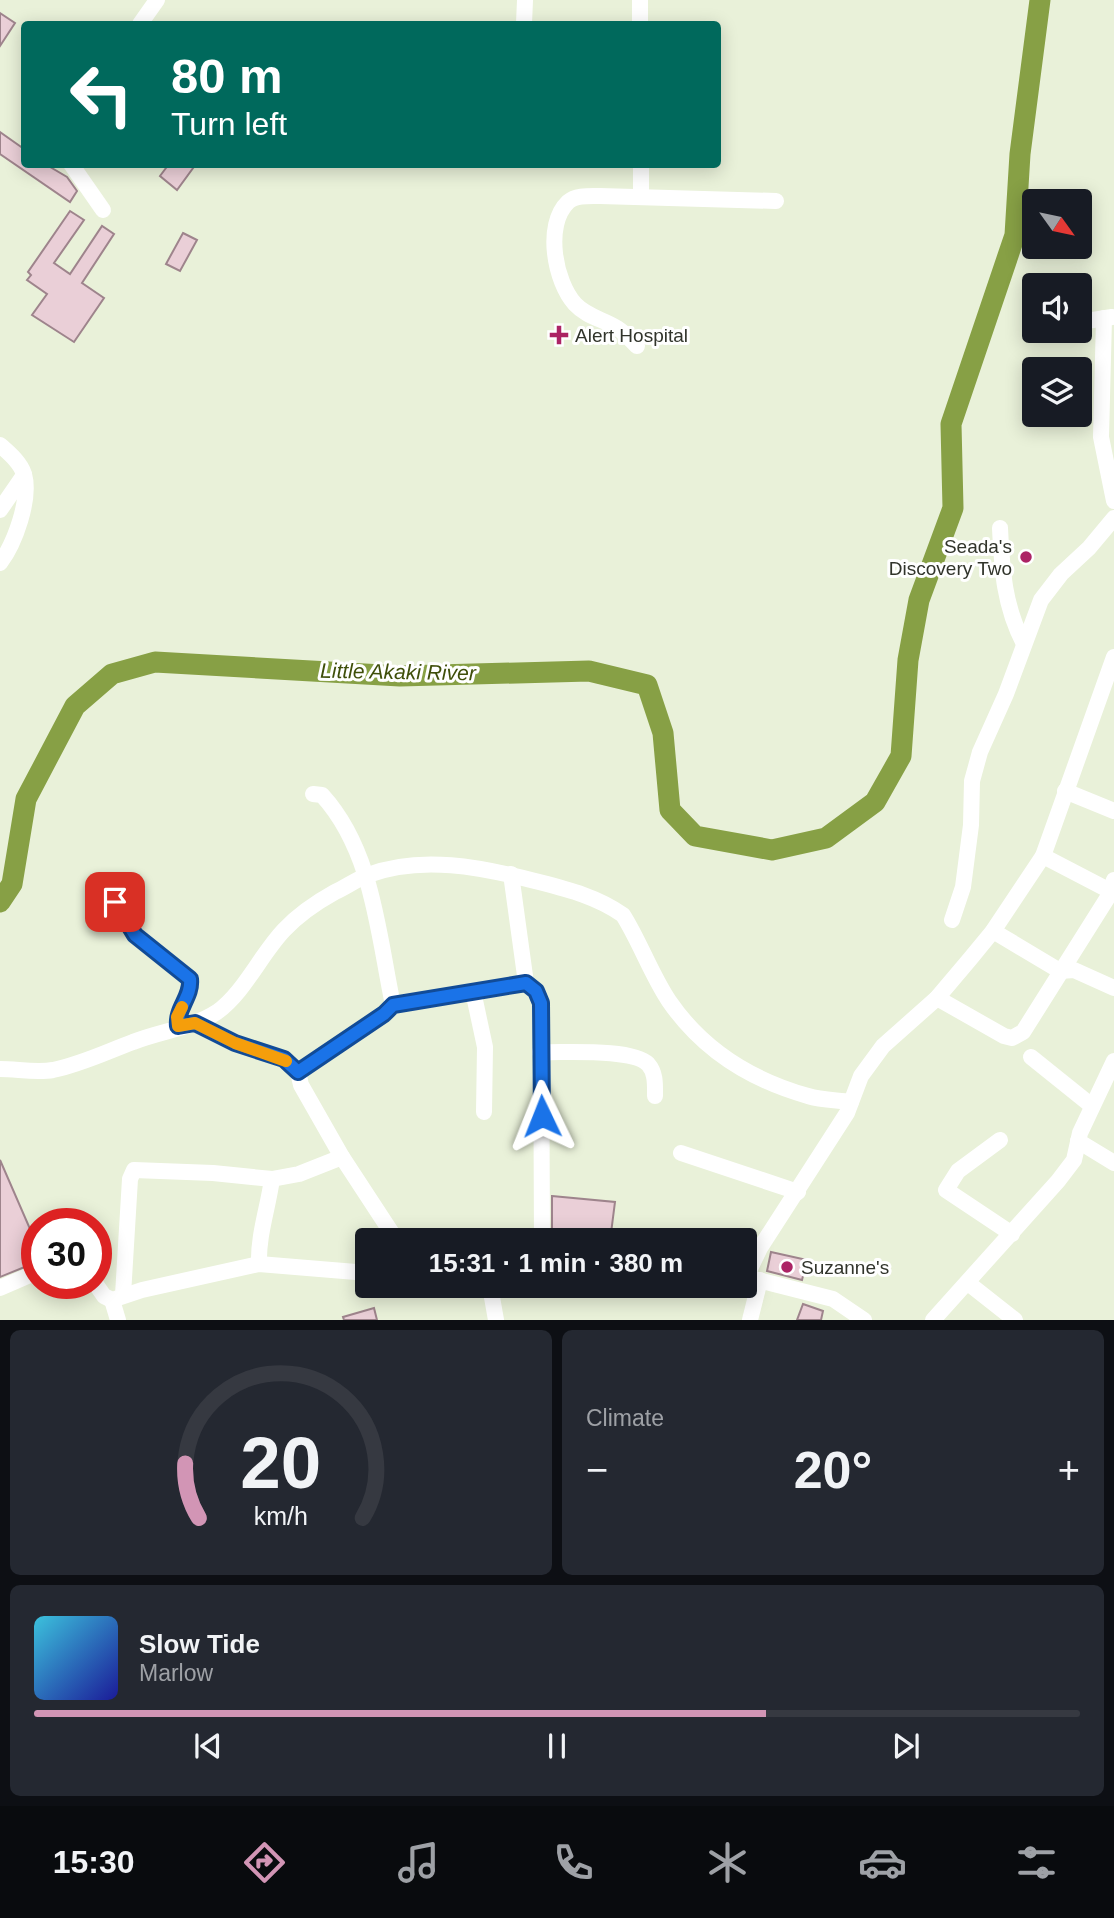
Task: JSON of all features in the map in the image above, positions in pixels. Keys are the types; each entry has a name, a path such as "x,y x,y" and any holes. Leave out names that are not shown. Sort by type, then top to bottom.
{"street":[{"path":"143,21 157,0"},
{"path":"524,21 525,0"},
{"path":"640,0 640,21"},
{"path":"74,168 103,210"},
{"path":"641,168 641,197"},
{"path":"637,346 617,328 585,313 564,290 555,239 561,213 569,201 577,197 641,197 775,201"},
{"path":"1109,317 1101,437 1114,501"},
{"path":"0,444 19,463 24,475 26,494 18,529 0,563"},
{"path":"0,510 24,475"},
{"path":"952,920 963,887 971,825 972,781 980,752 1041,600 1114,518"},
{"path":"1000,528 1008,611 1024,644"},
{"path":"757,1257 760,1248 847,1113 861,1076 883,1046 937,998 993,931 1043,856 1114,657"},
{"path":"1065,791 1114,811"},
{"path":"313,794 322,795 333,807 359,852 393,1005"},
{"path":"937,998 1012,1038 1023,1032 1112,888 1043,856"},
{"path":"6,1069 50,1070 86,1062 178,1026 195,1023 218,1011 236,994 285,929 321,900 366,875 394,867 422,865 471,867 511,874 592,897 623,915 667,998 694,1035 731,1062 808,1097 850,1102"},
{"path":"511,874 526,983 536,991 541,1003 542,1228"},
{"path":"115,902 122,917 141,940 190,979 191,989 177,1017 178,1026"},
{"path":"993,931 1060,971 1074,970 1114,988"},
{"path":"298,1072 384,1014 393,1005 526,983"},
{"path":"473,991 485,1047 484,1112"},
{"path":"195,1023 235,1043 284,1059 298,1072 301,1085 342,1157 388,1228"},
{"path":"540,1052 632,1056 648,1064 655,1079 656,1096"},
{"path":"1031,1057 1092,1106"},
{"path":"933,1320 1012,1234 1074,1160 1078,1141 1092,1106 1114,1061"},
{"path":"1000,1140 958,1171 946,1190 1012,1234"},
{"path":"1078,1141 1114,1163"},
{"path":"681,1153 798,1192"},
{"path":"118,1320 130,1179 134,1170 214,1172 272,1179 299,1174 342,1157"},
{"path":"259,1264 258,1236 265,1223 272,1179"},
{"path":"112,1297 118,1298 259,1264 355,1272"},
{"path":"0,1288 21,1279"},
{"path":"757,1280 833,1298 864,1320"},
{"path":"968,1283 1015,1320"},
{"path":"492,1298 496,1320"},
{"path":"750,1298 750,1320"}],"building":[{"path":"0,13 15,23 0,46"},
{"path":"0,132 21,147 21,168 52,168 67,177 77,191 70,202 0,154"},
{"path":"166,168 193,168 177,190 160,176"},
{"path":"70,211 84,220 54,263 70,274 102,226 114,234 82,283 104,298 74,342 32,315 47,294 27,280 31,275 28,272"},
{"path":"183,233 197,240 180,271 166,264"},
{"path":"0,1160 21,1208 21,1268 0,1277"},
{"path":"552,1196 615,1202 612,1228 552,1228"},
{"name":"Suzanne's","path":"771,1252 807,1260 802,1280 767,1271"},
{"path":"803,1304 823,1311 821,1320 797,1320"},
{"path":"374,1308 377,1320 344,1320 343,1317"}],"waterway":[{"name":"Little Akaki River","path":"0,902 12,884 26,799 75,706 112,674 155,662 400,676 589,671 647,685 663,733 670,810 695,836 772,850 826,838 875,802 901,756 908,660 919,600 953,508 951,424 1015,235 1020,154 1040,0"}],"slow traffic":[{"path":"182,1007 177,1017 178,1026 195,1023 235,1043 286,1061"}],"place":[{"name":"Alert Hospital","path":"559,335"},
{"name":"Seada's Discovery Two","path":"1026,557"},
{"name":"Suzanne's","path":"787,1267"}],"route":[{"path":"115,902 135,935 190,979 191,989 177,1017 178,1026 195,1023 235,1043 284,1059 298,1072 384,1014 393,1005 526,983 536,991 541,1003 542,1116"}]}
